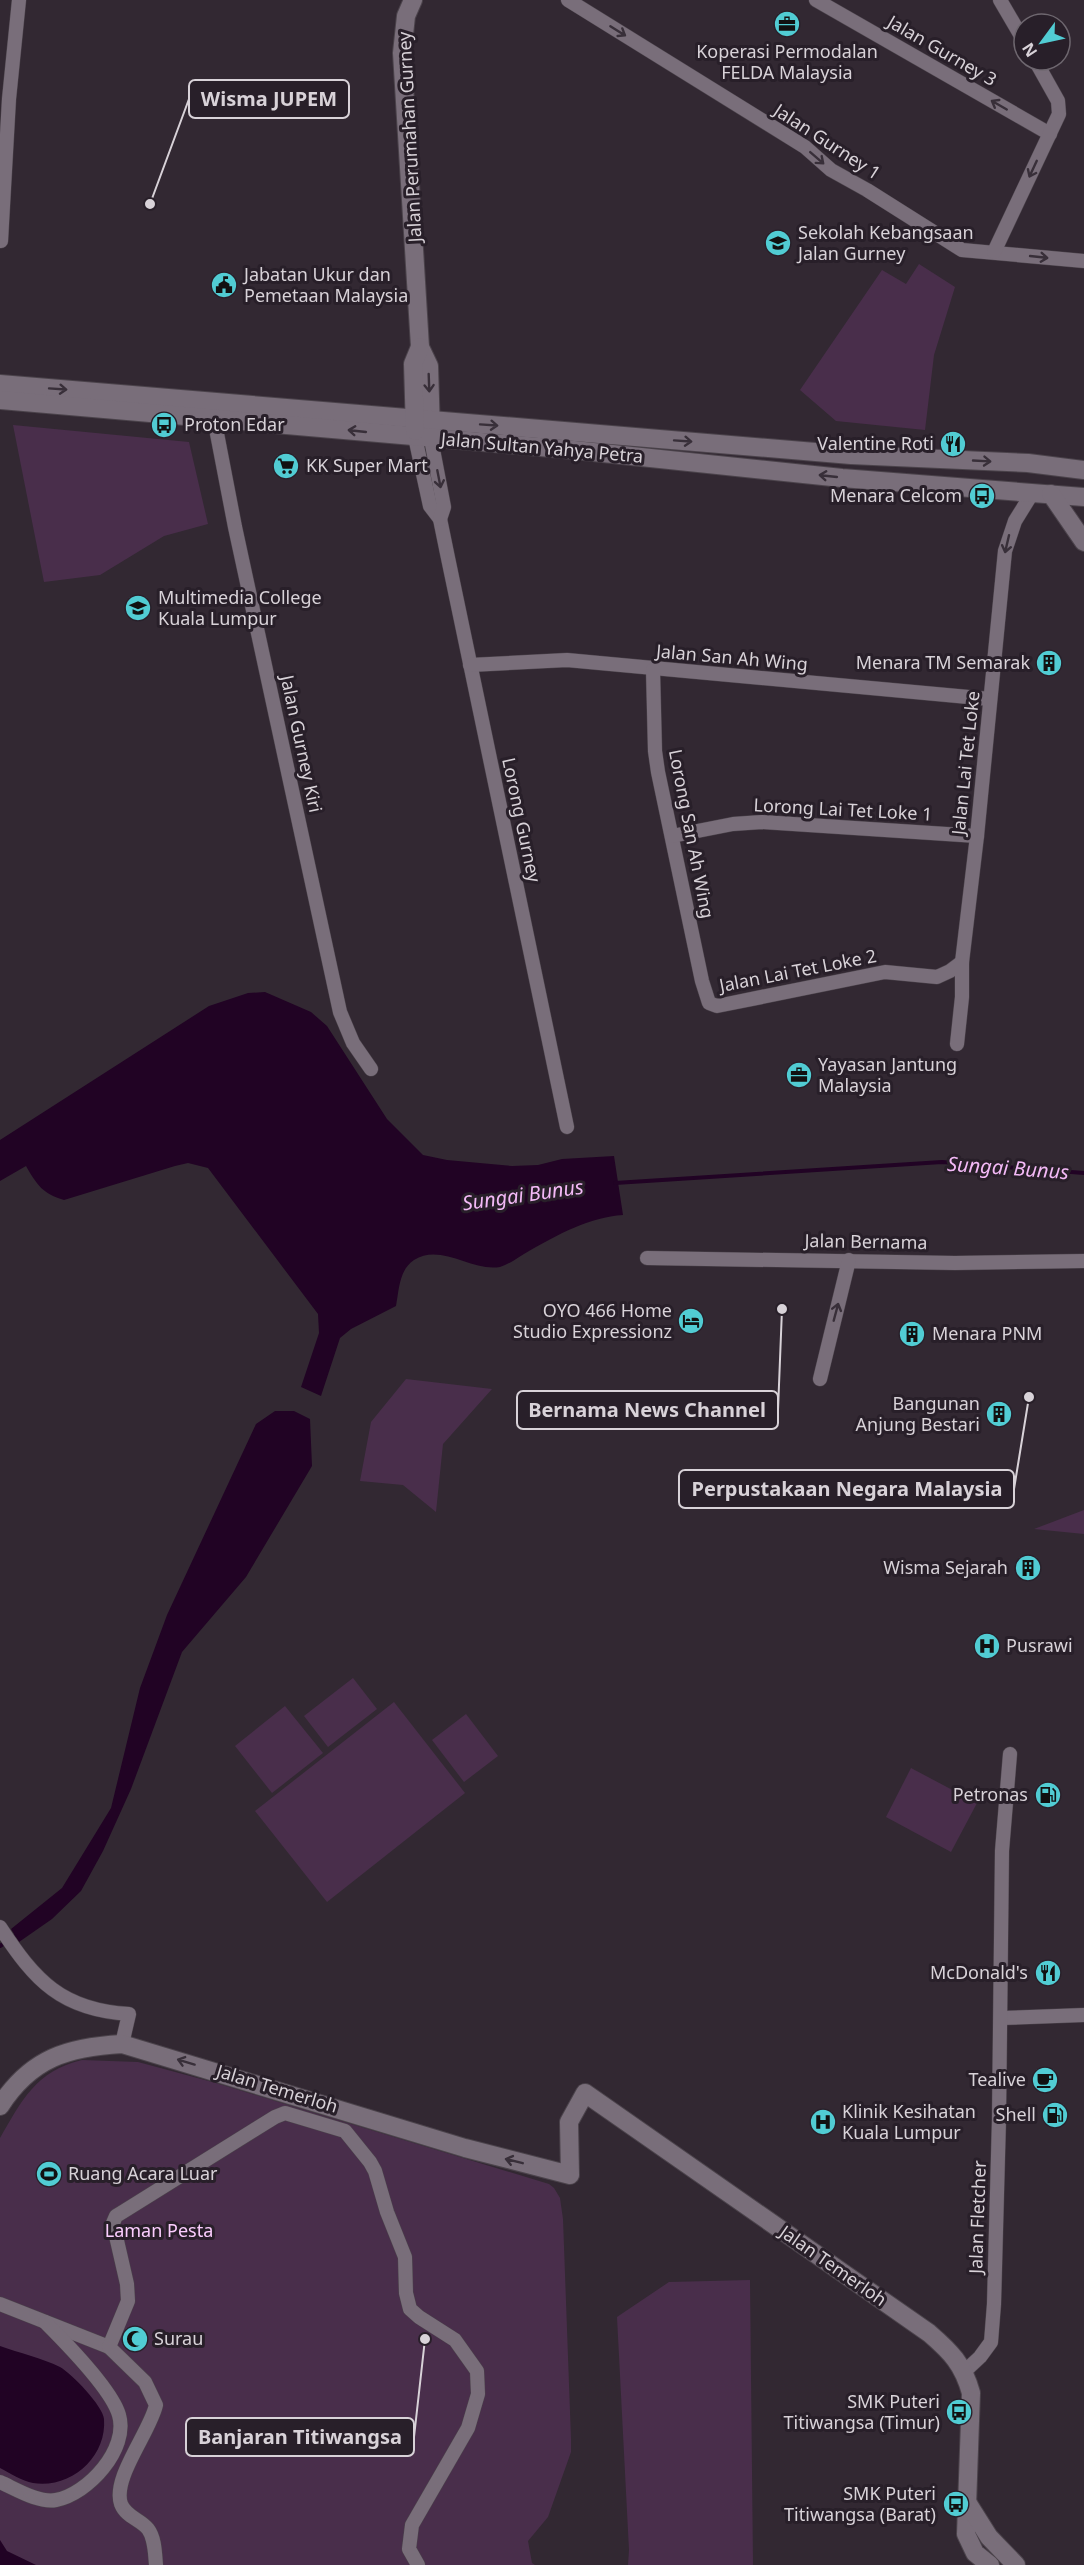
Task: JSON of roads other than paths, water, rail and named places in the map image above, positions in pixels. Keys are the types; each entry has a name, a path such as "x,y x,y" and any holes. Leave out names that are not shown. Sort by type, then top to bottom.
{"main road":[{"name":"Jalan Perumahan Gurney","path":"413,0 406,16 402,53 420,347 413,364 423,429"},
{"name":"Jalan Sultan Yahya Petra","path":"0,384 245,403 574,450 887,482 1042,493 1082,500"},
{"name":"Jalan Sultan Yahya Petra","path":"0,400 214,418 1028,463 1084,470"},
{"path":"1028,463 1054,477 1082,500"},
{"path":"1042,493 1084,542"},
{"name":"Jalan Temerloh","path":"0,2106 25,2076 52,2056 73,2049 122,2044 216,2070 465,2148 570,2175 569,2122 585,2093 929,2333 948,2350 965,2371 971,2393 967,2502 981,2560 990,2565"},
{"name":"Jalan Temerloh","path":"977,2536 998,2549 1016,2565"}],"street":[{"path":"1,241 9,99 20,0"},
{"name":"Jalan Gurney 1","path":"568,0 805,147 831,170 962,250 1084,261"},
{"name":"Jalan Gurney 3","path":"816,0 1050,134"},
{"path":"1000,0 1012,20"},
{"path":"994,252 1059,114 1058,101 1042,72"},
{"name":"Jalan Gurney Kiri","path":"214,418 235,527 340,1012 353,1043 371,1069"},
{"name":"Lorong Gurney","path":"423,429 430,506 440,519 567,1127"},
{"name":"Jalan Lai Tet Loke","path":"957,1044 962,998 962,962 977,836 1005,551 1016,520 1042,493"},
{"name":"Jalan San Ah Wing","path":"470,665 567,660 653,670 990,699"},
{"name":"Lorong San Ah Wing","path":"653,670 655,751 702,981 709,1003"},
{"name":"Lorong Lai Tet Loke 1","path":"672,836 733,824 758,822 977,836"},
{"name":"Jalan Lai Tet Loke 2","path":"709,1003 717,1006 741,1002 885,972 937,977 962,962"},
{"name":"Jalan Bernama","path":"647,1257 955,1263 1084,1261"},
{"path":"820,1379 849,1260"},
{"name":"Jalan Fletcher","path":"965,2371 980,2357 991,2342 1001,2018 1002,1851 1010,1754"},
{"path":"1,1928 36,1977 65,1998 110,2013 129,2014 122,2044"},
{"path":"1001,2018 1084,2015"},
{"path":"109,2347 128,2301 127,2284 113,2231 116,2216 280,2114 292,2114 345,2131 375,2171 387,2212 405,2257 406,2293 410,2309 455,2340 468,2356 479,2377 478,2394 464,2437 412,2525 409,2549 418,2565"},
{"path":"0,2304 109,2347 145,2382 155,2401 155,2410 124,2476 120,2498 124,2509 148,2529 156,2565"},
{"path":"0,2482 32,2495 56,2500 67,2496 98,2474 108,2463 114,2450 119,2430 119,2415 84,2364 45,2322"}],"water":[{"path":"265,992 311,1012 327,1026 387,1119 423,1155 447,1160 512,1166 538,1165 562,1159 614,1156 623,1215 598,1219 574,1228 500,1267 479,1266 435,1255 414,1260 405,1269 396,1306 351,1329 340,1338 321,1396 301,1387 319,1333 318,1314 208,1168 188,1163 64,1200 41,1188 26,1166 0,1181 0,1140 209,1006 248,993"},
{"path":"275,1411 294,1411 310,1419 312,1466 246,1577 182,1652 131,1789 103,1851 81,1891 52,1919 19,1942 11,1929 62,1888 111,1808 140,1688 167,1615 256,1424"},
{"path":"0,2346 60,2367 86,2391 102,2413 104,2419 100,2446 84,2468 73,2475 47,2484 33,2483 0,2468"},
{"path":"0,2540 7,2551 36,2565 0,2565"}],"waterway":[{"name":"Sungai Bunus","path":"615,1183 942,1162 1084,1173"},
{"path":"0,1946 15,1936"}],"place":[{"name":"Koperasi Permodalan FELDA Malaysia","path":"787,24"},
{"name":"Wisma JUPEM","path":"150,204"},
{"name":"Sekolah Kebangsaan Jalan Gurney","path":"778,243"},
{"name":"Jabatan Ukur dan Pemetaan Malaysia","path":"224,285"},
{"name":"Proton Edar","path":"164,425"},
{"name":"Valentine Roti","path":"953,444"},
{"name":"KK Super Mart","path":"286,466"},
{"name":"Menara Celcom","path":"982,496"},
{"name":"Multimedia College Kuala Lumpur","path":"138,608"},
{"name":"Menara TM Semarak","path":"1049,663"},
{"name":"Yayasan Jantung Malaysia","path":"799,1075"},
{"name":"Bernama News Channel","path":"782,1309"},
{"name":"OYO 466 Home Studio Expressionz","path":"691,1321"},
{"name":"Menara PNM","path":"912,1334"},
{"name":"Perpustakaan Negara Malaysia","path":"1029,1397"},
{"name":"Bangunan Anjung Bestari","path":"999,1414"},
{"name":"Wisma Sejarah","path":"1028,1568"},
{"name":"Pusrawi","path":"987,1646"},
{"name":"Petronas","path":"1048,1795"},
{"name":"McDonald's","path":"1048,1973"},
{"name":"Tealive","path":"1045,2080"},
{"name":"Shell","path":"1055,2115"},
{"name":"Klinik Kesihatan Kuala Lumpur","path":"823,2122"},
{"name":"Ruang Acara Luar","path":"49,2174"},
{"name":"Surau","path":"135,2339"},
{"name":"Banjaran Titiwangsa","path":"425,2339"},
{"name":"SMK Puteri Titiwangsa (Timur)","path":"959,2412"},
{"name":"SMK Puteri Titiwangsa (Barat)","path":"956,2504"}],"park label":[{"name":"Laman Pesta","path":"159,2231"}]}
